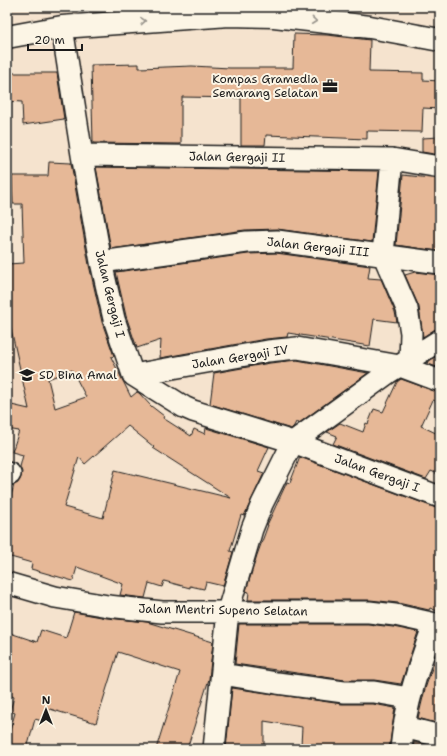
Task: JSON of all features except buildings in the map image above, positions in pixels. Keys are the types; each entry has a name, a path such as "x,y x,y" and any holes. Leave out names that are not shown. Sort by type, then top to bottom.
{"main road":[{"path":"7,37 62,28 229,15 274,16 370,27 440,40"}],"street":[{"name":"Jalan Gergaji I","path":"62,28 101,262 114,319 133,375 184,407 193,411 293,442 440,497"},
{"name":"Jalan Gergaji II","path":"82,155 392,159 440,168"},
{"path":"392,159 383,254 407,309 412,333 405,363"},
{"name":"Jalan Gergaji III","path":"101,262 262,241 277,241 440,262"},
{"path":"214,749 228,611 254,523 293,442 388,373 440,340"},
{"name":"Jalan Gergaji IV","path":"133,375 268,351 297,348 405,363 440,381"},
{"name":"Jalan Mentri Supeno Selatan","path":"7,583 55,597 108,606 162,612 369,612 391,614 437,625"},
{"path":"401,749 409,698 417,671 437,625"},
{"path":"222,674 337,691 374,692 409,698"},
{"path":"404,727 440,736"}],"shaded area":[{"name":"SD Bina Amal","path":"7,286 34,320 60,422 34,436 7,430"}],"place":[{"name":"Kompas Gramedia Semarang Selatan","path":"330,86"},
{"name":"SD Bina Amal","path":"27,375"}]}
